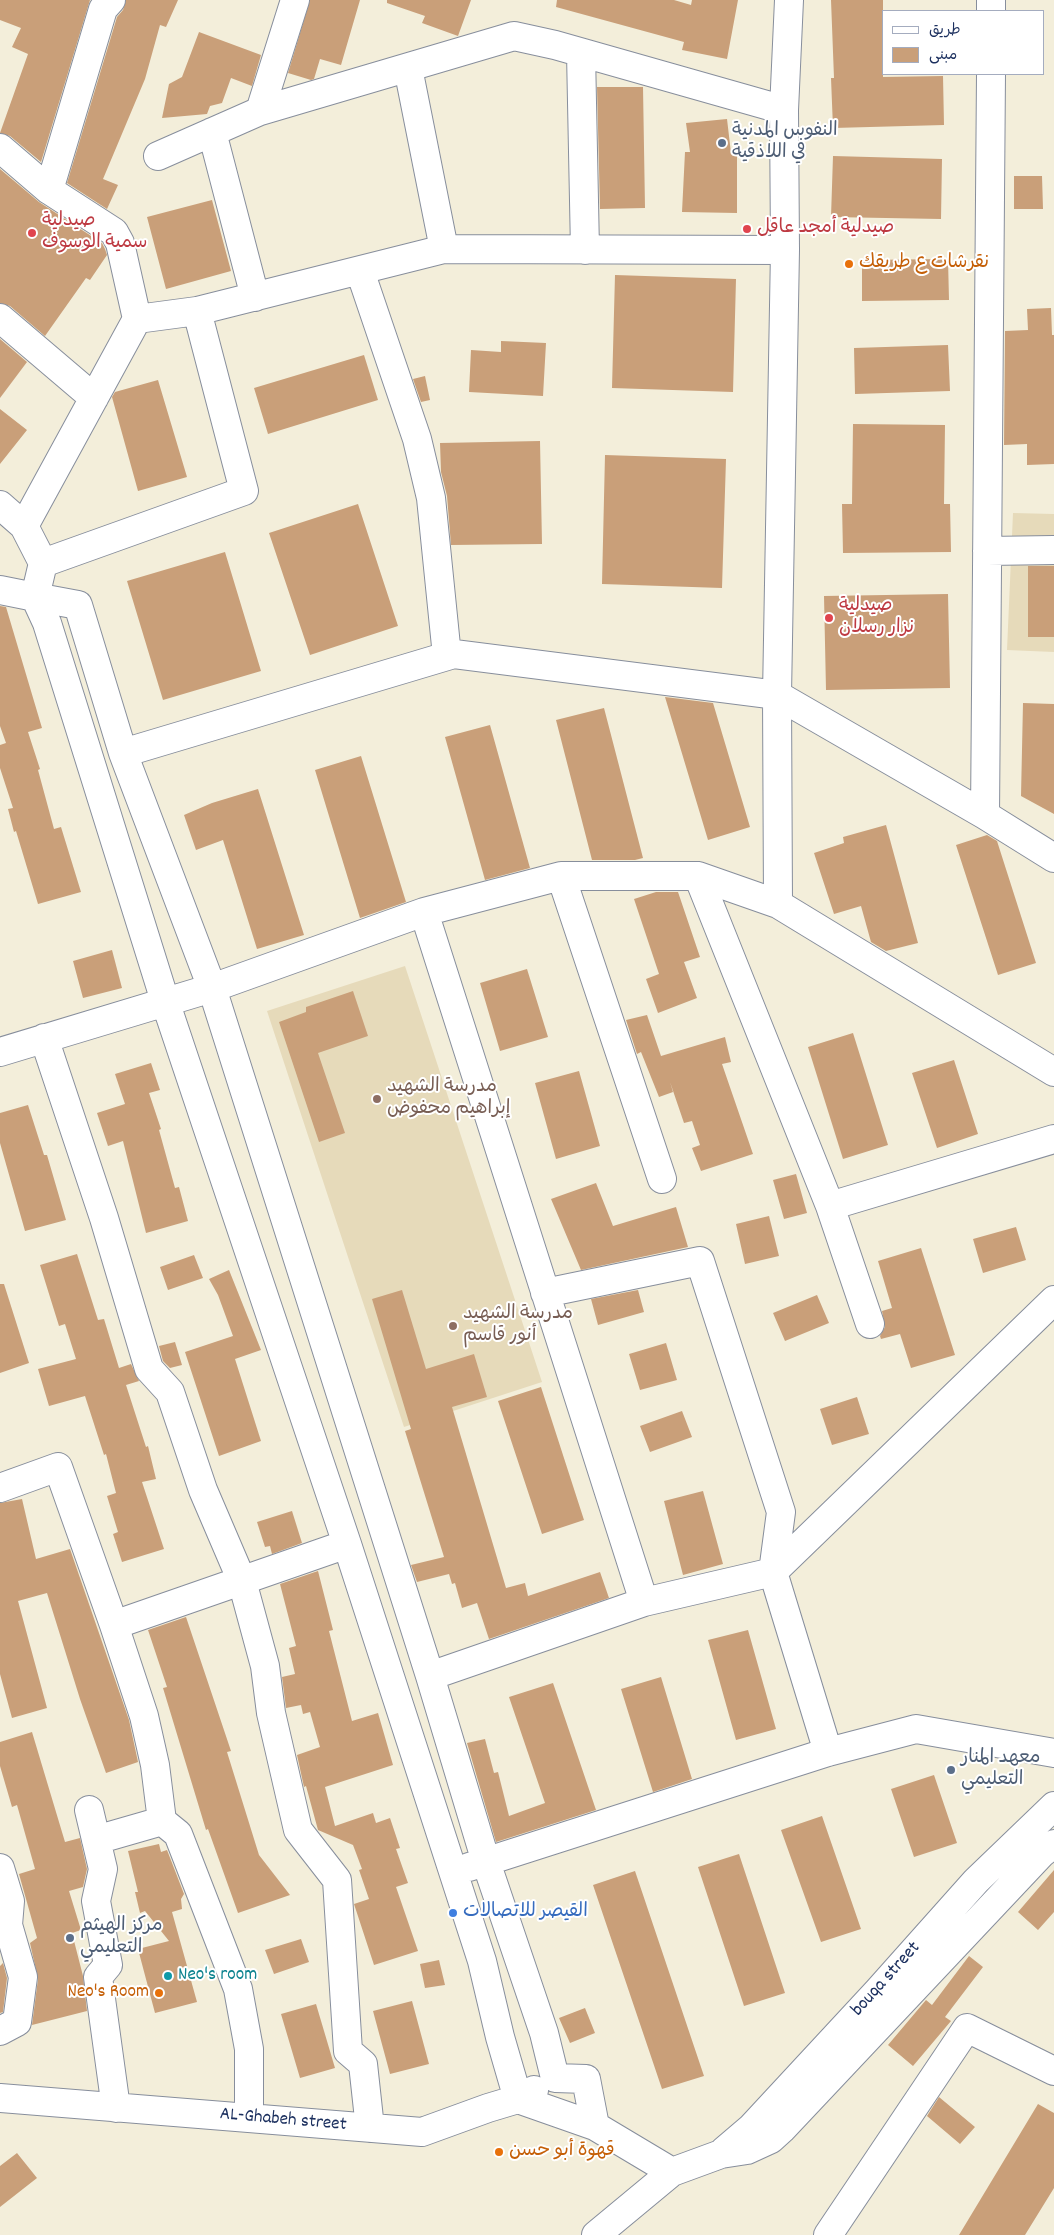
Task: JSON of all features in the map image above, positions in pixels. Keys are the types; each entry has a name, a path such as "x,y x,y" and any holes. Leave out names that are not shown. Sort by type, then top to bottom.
{"street":[{"path":"49,190 103,9 110,0"},
{"path":"260,111 295,0"},
{"path":"778,904 777,695 785,250 784,110 789,0"},
{"path":"158,156 260,111 514,36 784,110"},
{"path":"581,53 584,250"},
{"path":"408,68 444,249"},
{"path":"985,814 990,75"},
{"path":"212,132 254,297"},
{"path":"0,148 49,190 114,232 120,242 137,319 24,526"},
{"path":"137,319 197,312 444,249 785,250"},
{"path":"360,271 416,439 431,498 447,656"},
{"path":"43,563 244,491 197,312"},
{"path":"0,318 94,398"},
{"path":"0,505 24,526 43,563 35,597 47,623 165,1001 347,1544 482,1961 500,2038 518,2099 595,2126 672,2172"},
{"path":"987,551 1054,550"},
{"path":"0,590 78,605 124,752 212,988 430,1676 486,1862 544,2033 555,2078 586,2079 595,2126"},
{"path":"124,752 454,654 777,695 985,814 1054,858"},
{"path":"0,1052 212,988 424,912 561,876 698,876 778,904 1054,1072"},
{"path":"561,876 662,1179"},
{"path":"698,876 830,1206 870,1324"},
{"path":"424,912 644,1602"},
{"path":"44,1038 104,1218 149,1369 170,1392 203,1490 242,1581 265,1666 271,1713 298,1830 337,1880 348,2051 363,2064 370,2128"},
{"path":"830,1206 1054,1139"},
{"path":"545,1293 700,1261 780,1512 773,1572 828,1752"},
{"path":"430,1676 644,1602 773,1572 1054,1300"},
{"path":"0,1488 58,1467 144,1716 155,1765 162,1821 178,1834 238,1989 249,2049 249,2118"},
{"path":"114,1625 347,1544"},
{"path":"453,1872 828,1752 916,1729 1054,1753"},
{"name":"bouqa street","path":"722,2154 751,2128 878,1991 976,1881 1054,1806"},
{"path":"89,1810 103,1869 96,1901 108,1965 98,1976 116,2108"},
{"path":"96,1840 162,1821"},
{"name":"bouqa street","path":"596,2235 672,2172 722,2154 741,2152 760,2145 782,2129 1042,1854 1054,1844"},
{"path":"0,1868 10,1901 8,1926 23,1977 17,2022 0,2031"},
{"path":"828,2235 967,2028 1054,2071"},
{"name":"AL-Ghabeh street","path":"0,2098 422,2132 518,2099 555,2078"}],"shaded area":[{"path":"1013,513 1054,514 1054,652 1007,650"},
{"path":"405,966 542,1382 404,1427 267,1011"}],"building":[{"path":"0,0 90,0 41,162 10,136 0,133 28,54 12,47 21,28 0,20"},
{"path":"126,0 178,0 166,27 160,25 145,79 103,179 118,185 107,209 67,183 117,17 123,10"},
{"path":"310,0 360,0 341,65 320,59 314,79 311,80 288,73"},
{"path":"387,0 471,0 458,36 422,23 425,16 387,3"},
{"path":"557,0 674,0 691,5 692,0 738,0 727,59 682,50 684,42 556,7"},
{"path":"831,0 883,0 882,75 883,77 943,76 944,125 833,128 831,78 834,78"},
{"path":"199,32 261,55 252,86 231,78 222,103 210,106 207,114 162,118 169,84 182,77"},
{"path":"597,87 643,87 645,208 600,209"},
{"path":"727,119 731,153 737,153 737,213 682,212 685,152 690,152 686,123"},
{"path":"833,156 942,159 941,219 831,217"},
{"path":"0,169 39,202 102,243 107,255 90,280 86,278 45,336 10,306 0,303"},
{"path":"1014,176 1042,176 1043,209 1014,209"},
{"path":"212,200 231,271 166,289 147,217"},
{"path":"948,259 949,300 862,301 862,260"},
{"path":"615,275 736,279 733,392 612,388"},
{"path":"1051,308 1052,335 1054,335 1054,464 1027,465 1027,444 1004,445 1005,331 1028,330 1027,309"},
{"path":"0,339 27,362 0,398"},
{"path":"501,341 546,343 543,396 469,392 471,350 501,352"},
{"path":"948,345 950,391 855,394 854,348"},
{"path":"364,355 378,400 268,434 254,388"},
{"path":"425,376 430,400 421,402 413,379"},
{"path":"158,380 187,477 138,491 112,397 115,392"},
{"path":"0,409 27,430 0,464"},
{"path":"853,424 945,425 944,504 950,504 951,552 843,553 842,504 852,504"},
{"path":"540,441 542,544 451,545 447,496 441,472 440,443"},
{"path":"605,455 726,459 722,588 602,584"},
{"path":"358,504 398,626 310,655 269,533"},
{"path":"225,552 261,671 163,700 127,581"},
{"path":"1028,566 1054,566 1054,637 1028,637"},
{"path":"948,594 950,688 826,690 824,596"},
{"path":"0,606 6,607 42,728 28,732 40,769 38,770 54,829 61,827 81,892 38,904 16,831 14,832 8,809 13,808 0,768 0,745 6,743 0,726"},
{"path":"665,697 713,703 750,827 708,840"},
{"path":"1023,703 1054,704 1054,814 1021,796"},
{"path":"604,708 643,858 635,860 592,860 556,720"},
{"path":"490,725 530,868 485,880 445,737"},
{"path":"361,756 406,902 360,918 315,770"},
{"path":"258,789 304,935 257,949 223,840 196,850 184,815 212,803"},
{"path":"886,825 918,943 886,951 871,942 861,906 834,914 814,853 844,843 843,837"},
{"path":"987,835 997,841 1036,963 998,975 956,845"},
{"path":"656,892 678,892 700,957 684,962 697,998 658,1013 646,979 659,974 634,899"},
{"path":"112,950 122,988 83,998 73,961"},
{"path":"527,969 548,1037 500,1051 480,983"},
{"path":"353,991 368,1036 318,1053 345,1133 319,1142 279,1022 306,1012 306,1007"},
{"path":"647,1015 661,1056 725,1037 731,1062 722,1064 753,1154 701,1171 692,1148 700,1145 692,1121 684,1123 670,1082 673,1092 659,1097 641,1052 637,1054 626,1020"},
{"path":"853,1033 888,1145 843,1159 808,1047"},
{"path":"954,1060 978,1134 937,1148 912,1073"},
{"path":"151,1063 160,1090 149,1093 161,1129 159,1130 175,1188 179,1187 188,1221 146,1233 123,1141 108,1146 97,1113 125,1104 115,1074"},
{"path":"579,1071 600,1146 556,1159 535,1083"},
{"path":"28,1105 44,1155 47,1155 66,1220 25,1231 0,1143 0,1113"},
{"path":"796,1174 807,1213 784,1219 773,1180"},
{"path":"596,1183 613,1226 676,1207 688,1247 581,1270 551,1199"},
{"path":"769,1216 779,1256 745,1264 736,1224"},
{"path":"1016,1227 1026,1260 983,1273 973,1239"},
{"path":"921,1248 955,1355 911,1368 900,1334 881,1339 880,1336 885,1327 882,1311 892,1308 878,1261"},
{"path":"77,1254 98,1320 104,1319 119,1368 131,1364 139,1381 126,1385 146,1447 148,1446 156,1479 142,1482 164,1549 122,1562 113,1534 118,1532 107,1496 116,1493 106,1454 104,1455 85,1396 49,1406 38,1369 76,1359 65,1324 59,1326 40,1265"},
{"path":"194,1255 203,1278 168,1290 160,1267"},
{"path":"229,1270 261,1350 235,1359 261,1441 219,1456 185,1352 233,1336 218,1295 209,1279"},
{"path":"0,1284 4,1284 29,1363 0,1373"},
{"path":"402,1290 426,1369 474,1354 487,1397 452,1407 506,1588 525,1583 528,1596 600,1572 609,1598 489,1639 477,1603 462,1608 455,1583 452,1584 449,1574 417,1582 411,1565 444,1557 405,1431 411,1429 372,1299"},
{"path":"638,1290 644,1312 598,1325 591,1299"},
{"path":"817,1295 829,1323 785,1341 773,1313"},
{"path":"175,1342 182,1365 170,1368 163,1361 159,1346"},
{"path":"666,1343 677,1380 640,1390 629,1354"},
{"path":"541,1387 584,1520 542,1534 498,1401"},
{"path":"857,1397 869,1434 832,1445 820,1409"},
{"path":"682,1411 692,1437 650,1452 640,1426"},
{"path":"703,1491 723,1564 683,1575 664,1501"},
{"path":"22,1499 36,1559 70,1549 129,1720 138,1762 106,1773 80,1699 47,1593 18,1601 47,1708 12,1718 0,1674 0,1503"},
{"path":"292,1511 302,1543 272,1554 270,1546 265,1547 257,1522"},
{"path":"318,1571 333,1630 329,1631 352,1721 378,1713 393,1765 325,1787 335,1826 373,1813 376,1823 390,1818 400,1848 396,1849 408,1883 396,1887 418,1951 374,1965 354,1904 369,1899 359,1870 362,1869 353,1845 318,1830 306,1786 304,1787 297,1755 320,1747 310,1712 303,1714 301,1705 286,1708 282,1677 295,1674 289,1648 296,1646 280,1584"},
{"path":"186,1617 231,1751 227,1752 259,1855 290,1895 238,1913 208,1829 206,1830 163,1688 167,1687 148,1630"},
{"path":"748,1630 776,1729 736,1740 708,1640"},
{"path":"661,1677 692,1779 653,1792 621,1689"},
{"path":"553,1683 596,1810 496,1842 467,1743 485,1739 494,1773 498,1772 509,1816 545,1803 509,1697"},
{"path":"32,1732 65,1842 80,1838 87,1869 83,1887 69,1891 81,1930 72,1933 83,1976 87,2011 32,2025 38,1979 30,1943 37,1938 19,1874 35,1869 17,1805 12,1807 0,1766 0,1742"},
{"path":"934,1775 957,1843 914,1857 891,1789"},
{"path":"822,1816 861,1929 821,1942 781,1830"},
{"path":"159,1844 161,1852 167,1850 184,1894 181,1899 182,1909 172,1912 197,2002 155,2013 138,1949 169,1941 145,1911 140,1913 135,1892 138,1892 128,1851"},
{"path":"739,1854 785,1993 744,2006 698,1867"},
{"path":"1054,1870 1054,1912 1038,1930 1018,1912"},
{"path":"635,1871 704,2076 662,2089 593,1885"},
{"path":"301,1939 309,1962 274,1974 265,1950"},
{"path":"969,1956 983,1967 945,2017 951,2021 913,2066 888,2045 926,2000 932,2005"},
{"path":"439,1960 445,1985 425,1988 420,1964"},
{"path":"3,1963 7,1978 3,2012 0,2013 0,1966"},
{"path":"412,2001 429,2064 390,2074 373,2011"},
{"path":"316,2004 335,2068 300,2078 281,2014"},
{"path":"585,2008 595,2033 570,2043 559,2018"},
{"path":"939,2097 975,2127 960,2144 927,2116"},
{"path":"1038,2104 1054,2113 1054,2188 1025,2235 959,2235"},
{"path":"17,2153 37,2178 0,2207 0,2166"}],"place":[{"name":"النفوس المدنية في اللاذقية","path":"722,143"},
{"name":"صيدلية أمجد عاقل","path":"747,229"},
{"name":"صيدلية سمية الوسوف","path":"32,233"},
{"name":"نقرشات ع طريقك","path":"849,264"},
{"name":"صيدلية نزار رسلان","path":"829,618"},
{"name":"مدرسة الشهيد إبراهيم محفوض","path":"377,1099"},
{"name":"مدرسة الشهيد أنور قاسم","path":"453,1326"},
{"name":"معهد المنار التعليمي","path":"951,1770"},
{"name":"القيصر للاتصالات","path":"453,1913"},
{"name":"مركز الهيثم التعليمي","path":"70,1938"},
{"name":"Neo's room","path":"168,1976"},
{"name":"Neo's Room","path":"159,1993"},
{"name":"قهوة أبو حسن","path":"499,2152"}]}
